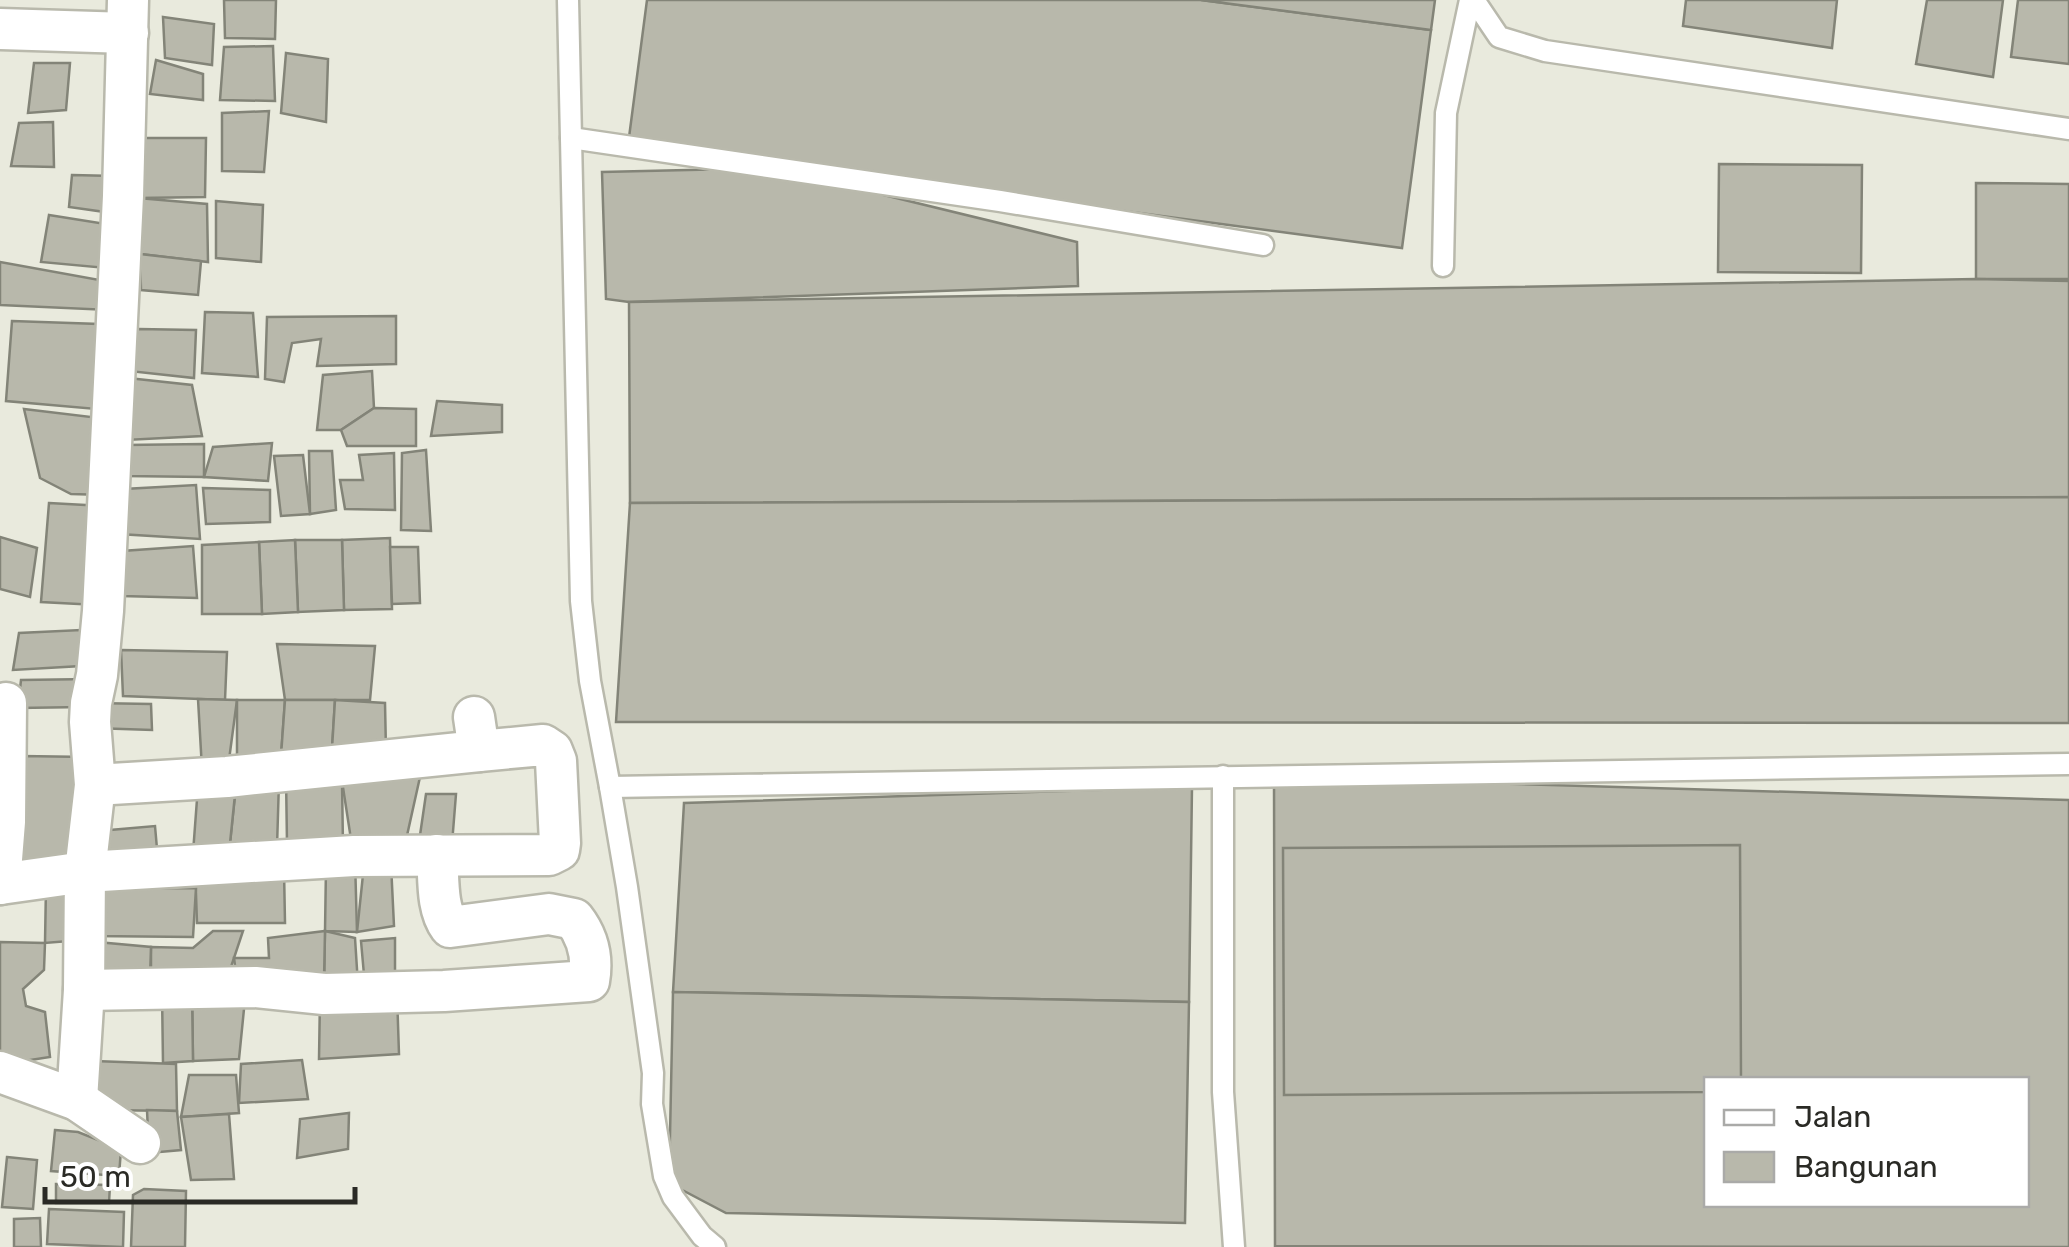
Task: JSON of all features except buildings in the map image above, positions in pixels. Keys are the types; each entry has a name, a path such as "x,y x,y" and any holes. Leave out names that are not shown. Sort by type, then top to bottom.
{"street":[{"path":"0,29 128,16 124,196 103,611 90,722 95,785 85,872 84,990 77,1100"},
{"path":"6,703 0,884 85,872 354,856 549,856 560,850 556,761 552,750 544,745 476,734 227,777 95,785"},
{"path":"84,990 254,987 324,994 444,991 589,980 591,956 583,930 574,918 549,914 450,927 442,908 437,855"},
{"path":"0,1072 77,1100 140,1143"}],"lane":[{"path":"568,0 581,602 590,681 628,887 652,1073 652,1104 664,1176 673,1198 715,1247"},
{"path":"1472,0 1499,37 1545,51 2069,128"},
{"path":"1443,266 1446,113 1472,0"},
{"path":"571,138 1000,201 1264,245"},
{"path":"610,788 2069,764"},
{"path":"1223,776 1224,1092 1234,1247"}]}
